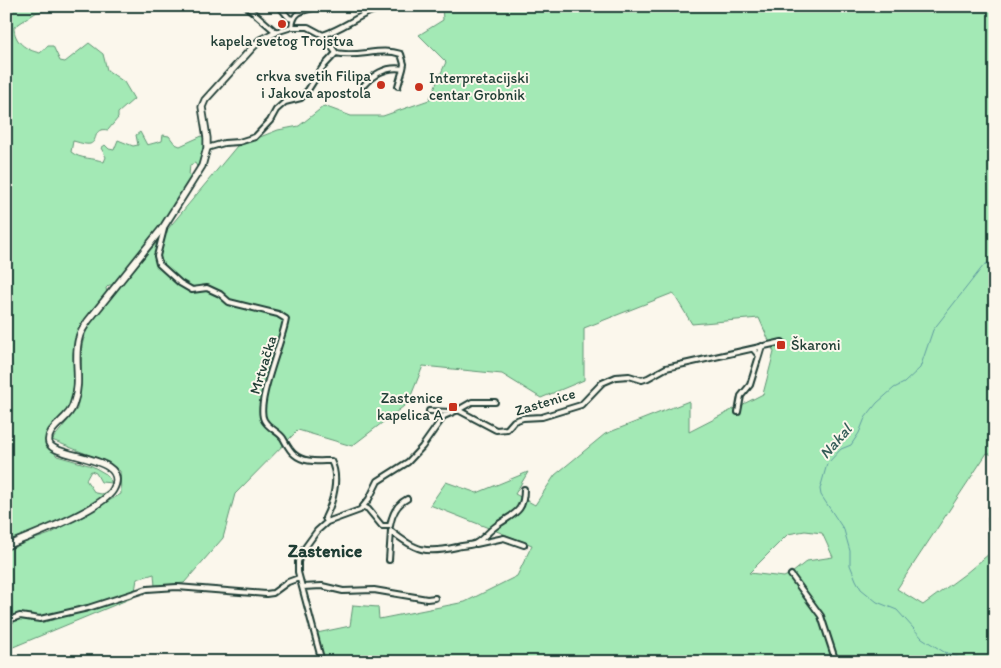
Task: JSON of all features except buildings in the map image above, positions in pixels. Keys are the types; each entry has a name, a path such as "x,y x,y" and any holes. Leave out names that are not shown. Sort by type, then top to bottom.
{"main road":[{"path":"6,546 88,510 103,501 112,492 116,476 108,465 52,447 49,442 50,434 68,414 75,401 78,388 77,350 79,336 88,321 164,226 202,166 208,138 202,107 205,100 252,47 260,40 276,32"}],"street":[{"path":"246,6 276,32 292,27 308,27 323,35 336,53 349,55 386,50 397,52 402,56 404,64 398,86"},
{"path":"279,6 293,20"},
{"path":"292,27 293,20 302,11 321,6"},
{"path":"323,35 340,28 363,14 388,6"},
{"path":"207,148 255,137 270,122 276,110 286,102 301,98 314,83 322,68 336,53"},
{"path":"364,85 387,68 403,68"},
{"name":"Mrtvačka","path":"164,226 158,256 159,264 180,283 192,290 207,288 220,294 229,302 278,314 286,319 261,411 264,421 282,436 293,454 305,461 331,461 335,470 332,503 325,518 327,522"},
{"name":"Zastenice","path":"458,410 496,430 501,430 514,421 524,418 542,417 581,405 602,382 616,377 629,376 642,380 666,368 782,342"},
{"path":"738,412 741,396 750,385 762,346"},
{"path":"753,349 759,356"},
{"path":"322,662 299,578 298,562 301,553 317,531 327,522 356,512 364,507 378,481 408,462 422,447 444,416 472,402 495,402"},
{"path":"429,411 451,412"},
{"path":"474,544 520,510 524,500 524,489"},
{"path":"389,560 391,519 399,504 408,499"},
{"path":"995,505 991,519 992,532 995,534"},
{"path":"364,507 368,509 382,526 391,528 416,548 437,551 504,538 524,545"},
{"path":"791,575 821,616 836,662"},
{"path":"6,621 20,616 40,619 88,608 145,590 177,587 273,593 288,582 299,578"},
{"path":"302,587 322,586 343,590 374,590 427,599 435,598"}],"green space":[{"path":"6,6 46,6 53,9 37,12 14,27 19,41 30,50 40,53 48,46 53,46 60,61 65,62 89,43 103,54 107,70 124,82 134,99 118,113 118,118 108,130 100,130 98,132 93,142 86,144 73,141 71,152 75,155 104,162 106,157 101,148 105,145 109,149 114,150 118,140 133,146 138,145 136,135 140,132 147,145 162,141 163,135 169,136 175,144 180,146 204,135 202,161 198,168 195,163 190,165 189,175 194,176 165,220 115,285 109,285 106,288 107,294 76,334 73,354 75,392 67,413 46,443 57,456 92,466 106,474 112,483 101,482 96,473 91,471 86,480 95,493 102,494 112,488 82,513 6,543"},
{"path":"442,6 995,6 995,456 987,453 897,589 923,605 989,554 995,558 995,662 837,662 829,632 820,611 792,573 807,561 833,557 822,533 805,531 788,534 749,573 784,577 788,575 820,617 834,662 324,662 317,633 350,626 353,605 378,607 379,619 465,602 517,576 532,545 430,505 446,482 477,493 528,472 515,494 535,505 555,475 605,434 689,401 689,432 763,394 774,352 759,318 692,324 673,293 584,328 584,380 541,398 502,374 423,366 408,403 352,446 298,430 235,494 223,538 184,583 155,586 154,574 137,579 134,597 6,650 6,549 50,534 121,494 120,471 94,457 52,440 77,409 82,345 88,325 237,146 278,130 299,126 324,106 351,116 383,116 429,100 446,62 419,35 443,20"}],"waterway":[{"name":"Nakal","path":"953,662 944,652 922,638 897,610 877,602 861,589 850,565 850,551 844,530 821,495 820,489 827,464 841,449 851,445 859,433 865,418 877,403 894,388 904,383 920,368 933,330 984,265 995,260"},
{"path":"945,652 970,662"}],"place":[{"name":"kapela svetog Trojstva","path":"282,24"},
{"name":"crkva svetih Filipa i Jakova apostola","path":"381,85"},
{"name":"Interpretacijski centar Grobnik","path":"419,87"},
{"name":"Škaroni","path":"781,345"},
{"name":"Zastenice kapelica A","path":"453,407"}],"district":[{"name":"Zastenice","path":"325,551"}]}
